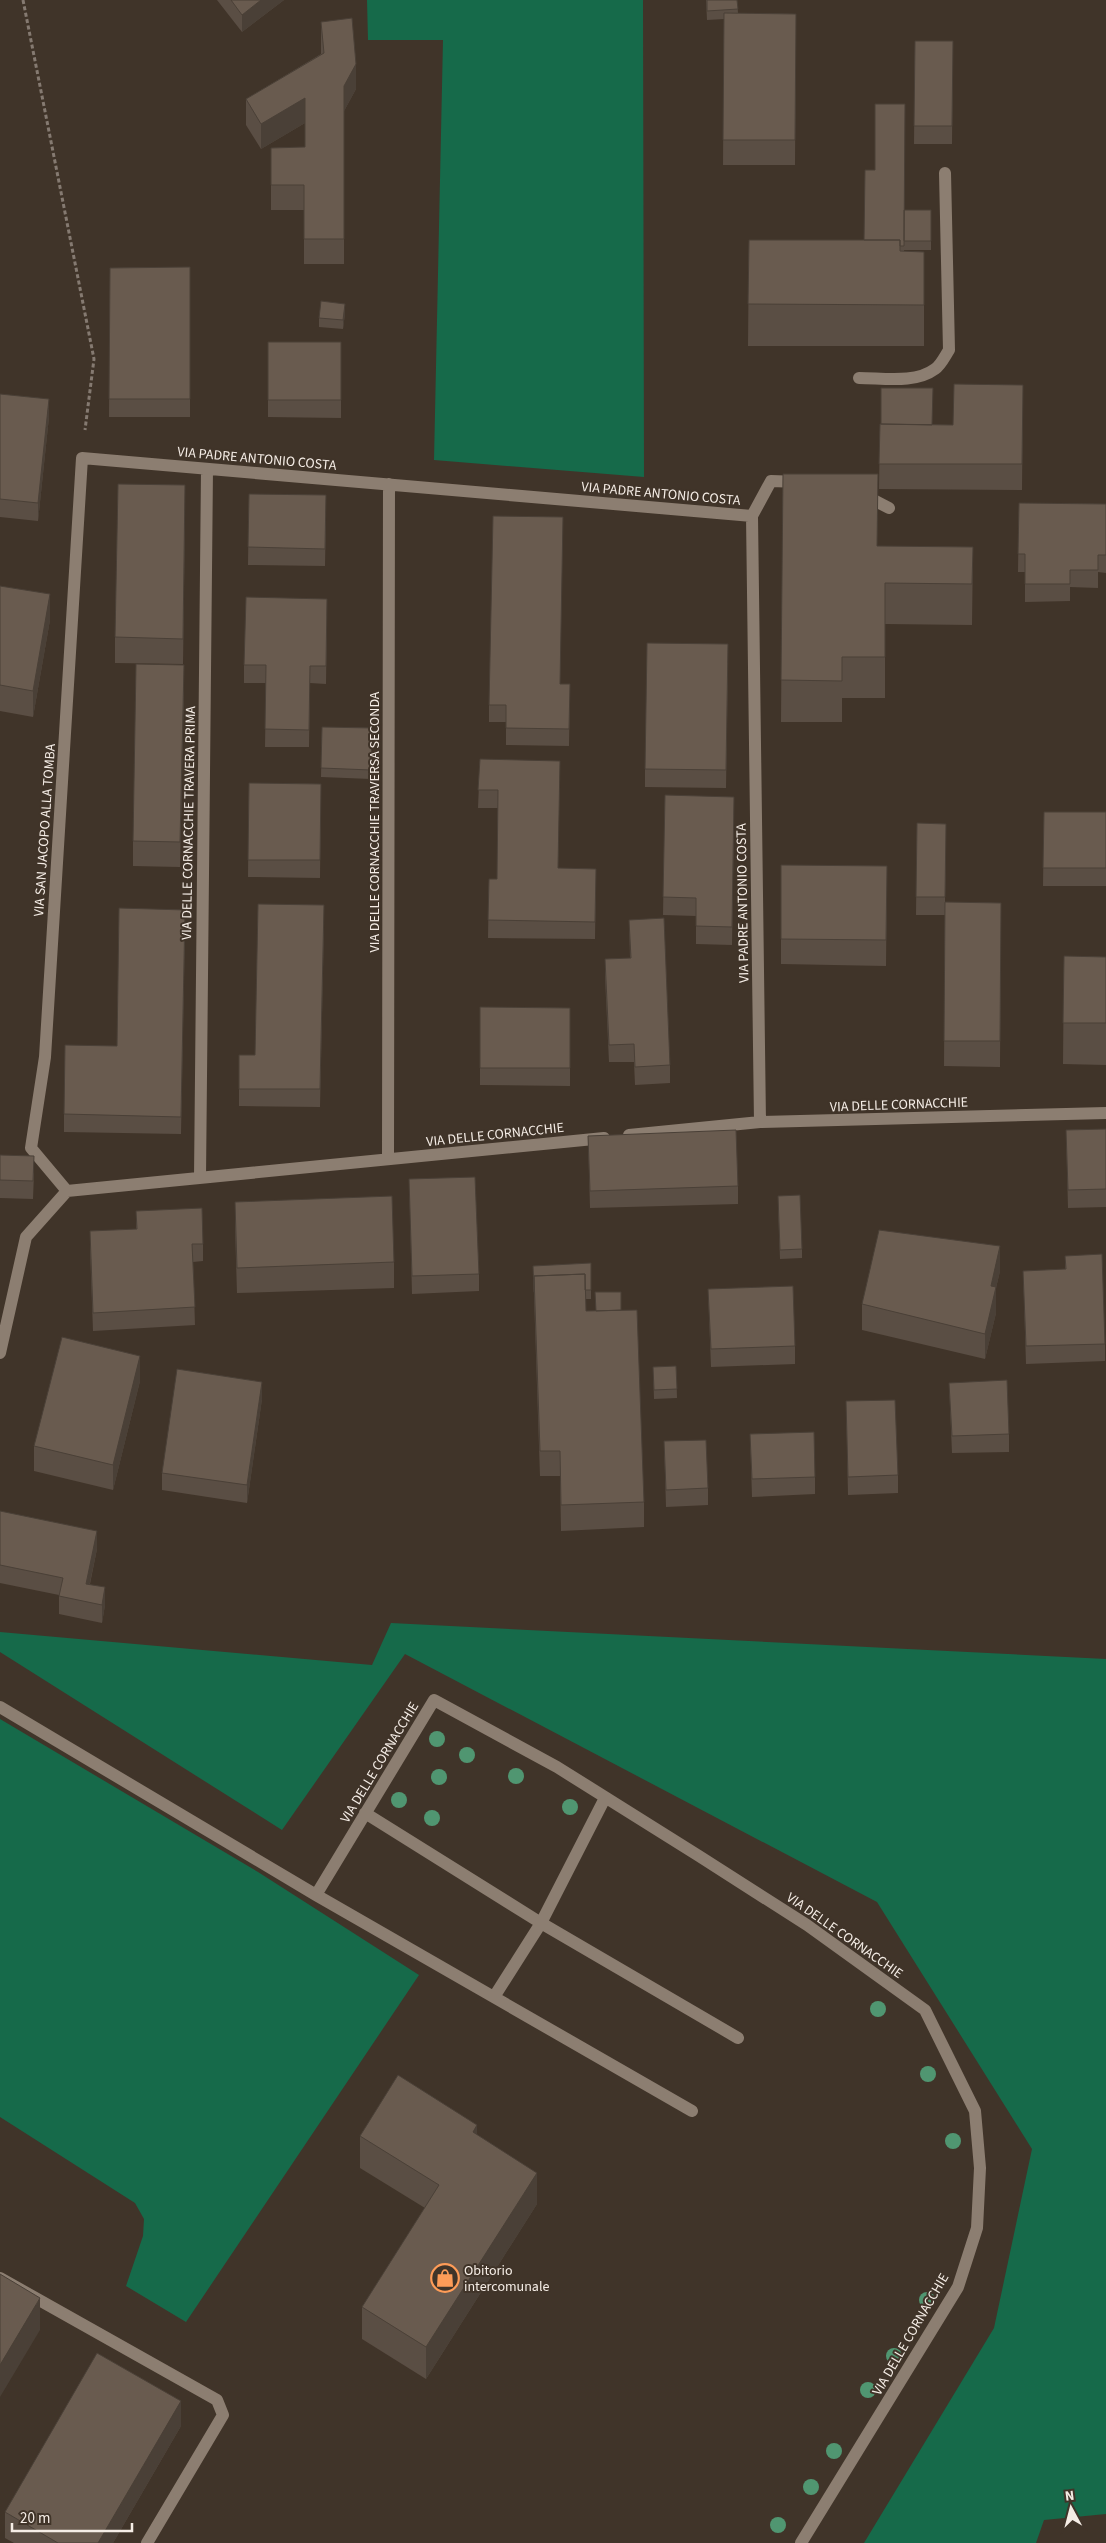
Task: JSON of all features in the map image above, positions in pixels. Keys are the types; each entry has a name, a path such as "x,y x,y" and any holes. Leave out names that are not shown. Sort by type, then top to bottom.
{"street":[{"path":"859,378 922,376 937,368 950,350 945,173"},
{"name":"VIA PADRE ANTONIO COSTA","path":"82,458 752,516 760,1122"},
{"name":"VIA SAN JACOPO ALLA TOMBA","path":"67,1191 31,1148 45,1058 82,458"},
{"name":"VIA DELLE CORNACCHIE TRAVERA PRIMA","path":"200,1178 207,468"},
{"path":"752,516 771,481 817,483"},
{"name":"VIA DELLE CORNACCHIE TRAVERSA SECONDA","path":"388,1159 389,484"},
{"path":"856,490 890,508"},
{"name":"VIA DELLE CORNACCHIE","path":"67,1191 760,1122 1106,1113"},
{"path":"0,1353 26,1237 67,1191"},
{"name":"VIA DELLE CORNACCHIE","path":"316,1895 434,1700 557,1767 808,1925 926,2010 975,2111 980,2168 977,2228 958,2287 801,2543"},
{"path":"0,1707 316,1895 692,2111"},
{"path":"494,1997 541,1923 605,1798"},
{"path":"365,1813 541,1923 738,2038"},
{"path":"0,2278 217,2400 223,2415 147,2543"}],"path":[{"path":"23,0 94,359 82,458"}],"green space":[{"path":"367,0 643,0 644,477 434,460 443,40 368,40"},
{"path":"391,1623 1106,1659 1106,2514 1044,2520 1036,2543 864,2543 994,2328 1032,2149 877,1902 405,1654 282,1830 0,1652 0,1632 372,1665"},
{"path":"0,1719 258,1872 419,1975 186,2322 126,2286 143,2236 144,2219 135,2203 0,2117"}],"building":[{"path":"231,0 261,0 242,15"},
{"path":"707,0 737,0 738,9 707,11"},
{"path":"724,13 796,14 795,140 723,140"},
{"path":"352,18 356,64 344,86 344,239 304,239 304,185 271,185 271,148 305,147 305,98 261,124 246,99 324,53 321,22"},
{"path":"915,41 953,41 952,126 914,126"},
{"path":"875,104 905,104 904,246 900,246 900,240 864,240 865,170 875,170"},
{"path":"904,210 931,210 931,241 904,241"},
{"path":"749,240 900,240 900,251 924,252 924,305 748,304"},
{"path":"190,267 190,399 109,399 110,268"},
{"path":"321,301 345,304 343,320 319,318"},
{"path":"268,342 341,342 341,400 268,400"},
{"path":"954,384 1023,385 1022,464 879,464 880,424 953,425"},
{"path":"881,388 933,388 932,425 881,424"},
{"path":"0,394 49,399 38,503 0,499"},
{"path":"783,474 878,474 877,546 973,547 972,584 885,583 885,657 842,657 842,681 781,680"},
{"path":"118,484 185,485 183,639 115,637"},
{"path":"249,494 326,495 325,549 248,547"},
{"path":"1019,503 1106,504 1106,555 1098,555 1098,570 1070,570 1070,584 1025,584 1025,554 1018,554"},
{"path":"493,516 563,517 560,684 570,684 569,729 506,728 506,705 489,705"},
{"path":"0,586 50,594 33,691 0,685"},
{"path":"246,597 327,599 326,666 310,666 309,730 265,729 266,665 244,665"},
{"path":"647,643 728,644 726,770 645,769"},
{"path":"136,664 184,665 180,842 133,841"},
{"path":"322,727 372,728 371,770 321,768"},
{"path":"480,759 560,761 558,868 596,869 595,922 488,920 489,879 497,879 498,790 478,790"},
{"path":"249,783 321,784 320,860 248,860"},
{"path":"665,795 734,797 732,927 696,926 696,898 663,897"},
{"path":"1044,812 1106,812 1106,868 1043,868"},
{"path":"917,823 946,824 945,897 916,897"},
{"path":"781,865 887,866 886,940 781,939"},
{"path":"945,902 1001,903 1000,1041 944,1041"},
{"path":"258,904 324,905 320,1089 239,1089 239,1055 255,1055"},
{"path":"119,908 185,910 181,1117 64,1114 65,1045 117,1046"},
{"path":"664,918 670,1065 635,1067 634,1044 609,1045 605,959 631,958 629,920"},
{"path":"1064,956 1106,957 1106,1023 1063,1023"},
{"path":"480,1007 570,1008 570,1068 480,1068"},
{"path":"1106,1129 1106,1189 1068,1190 1066,1130"},
{"path":"736,1130 738,1186 590,1191 588,1136"},
{"path":"0,1155 34,1156 33,1181 0,1180"},
{"path":"475,1177 479,1274 412,1276 409,1179"},
{"path":"800,1195 802,1249 780,1250 778,1196"},
{"path":"392,1196 394,1262 237,1268 235,1202"},
{"path":"202,1208 203,1244 192,1244 195,1307 93,1313 90,1231 137,1229 136,1211"},
{"path":"879,1230 1000,1246 991,1286 996,1287 985,1334 862,1304"},
{"path":"1102,1254 1105,1344 1026,1346 1023,1271 1066,1269 1065,1256"},
{"path":"591,1263 591,1290 585,1290 585,1274 534,1276 534,1292 533,1266"},
{"path":"585,1274 586,1311 637,1310 644,1502 561,1505 560,1451 540,1451 534,1276"},
{"path":"793,1286 795,1346 711,1349 708,1289"},
{"path":"595,1292 621,1292 621,1310 596,1311"},
{"path":"62,1337 140,1356 113,1465 34,1446"},
{"path":"676,1366 677,1389 654,1390 653,1367"},
{"path":"177,1369 262,1382 247,1485 162,1473"},
{"path":"1007,1380 1009,1434 952,1436 949,1383"},
{"path":"895,1400 898,1475 848,1477 846,1401"},
{"path":"814,1432 815,1477 752,1479 750,1434"},
{"path":"706,1440 708,1488 666,1490 664,1441"},
{"path":"0,1511 97,1531 86,1584 105,1587 102,1605 59,1596 63,1578 0,1565"},
{"name":"Obitorio intercomunale","path":"398,2075 477,2125 473,2132 537,2173 426,2347 362,2307 439,2185 360,2136"},
{"path":"0,2274 40,2298 0,2365"},
{"path":"97,2353 181,2401 98,2543 58,2543 5,2512"}],"place":[{"name":"Obitorio intercomunale","path":"445,2278"}]}
